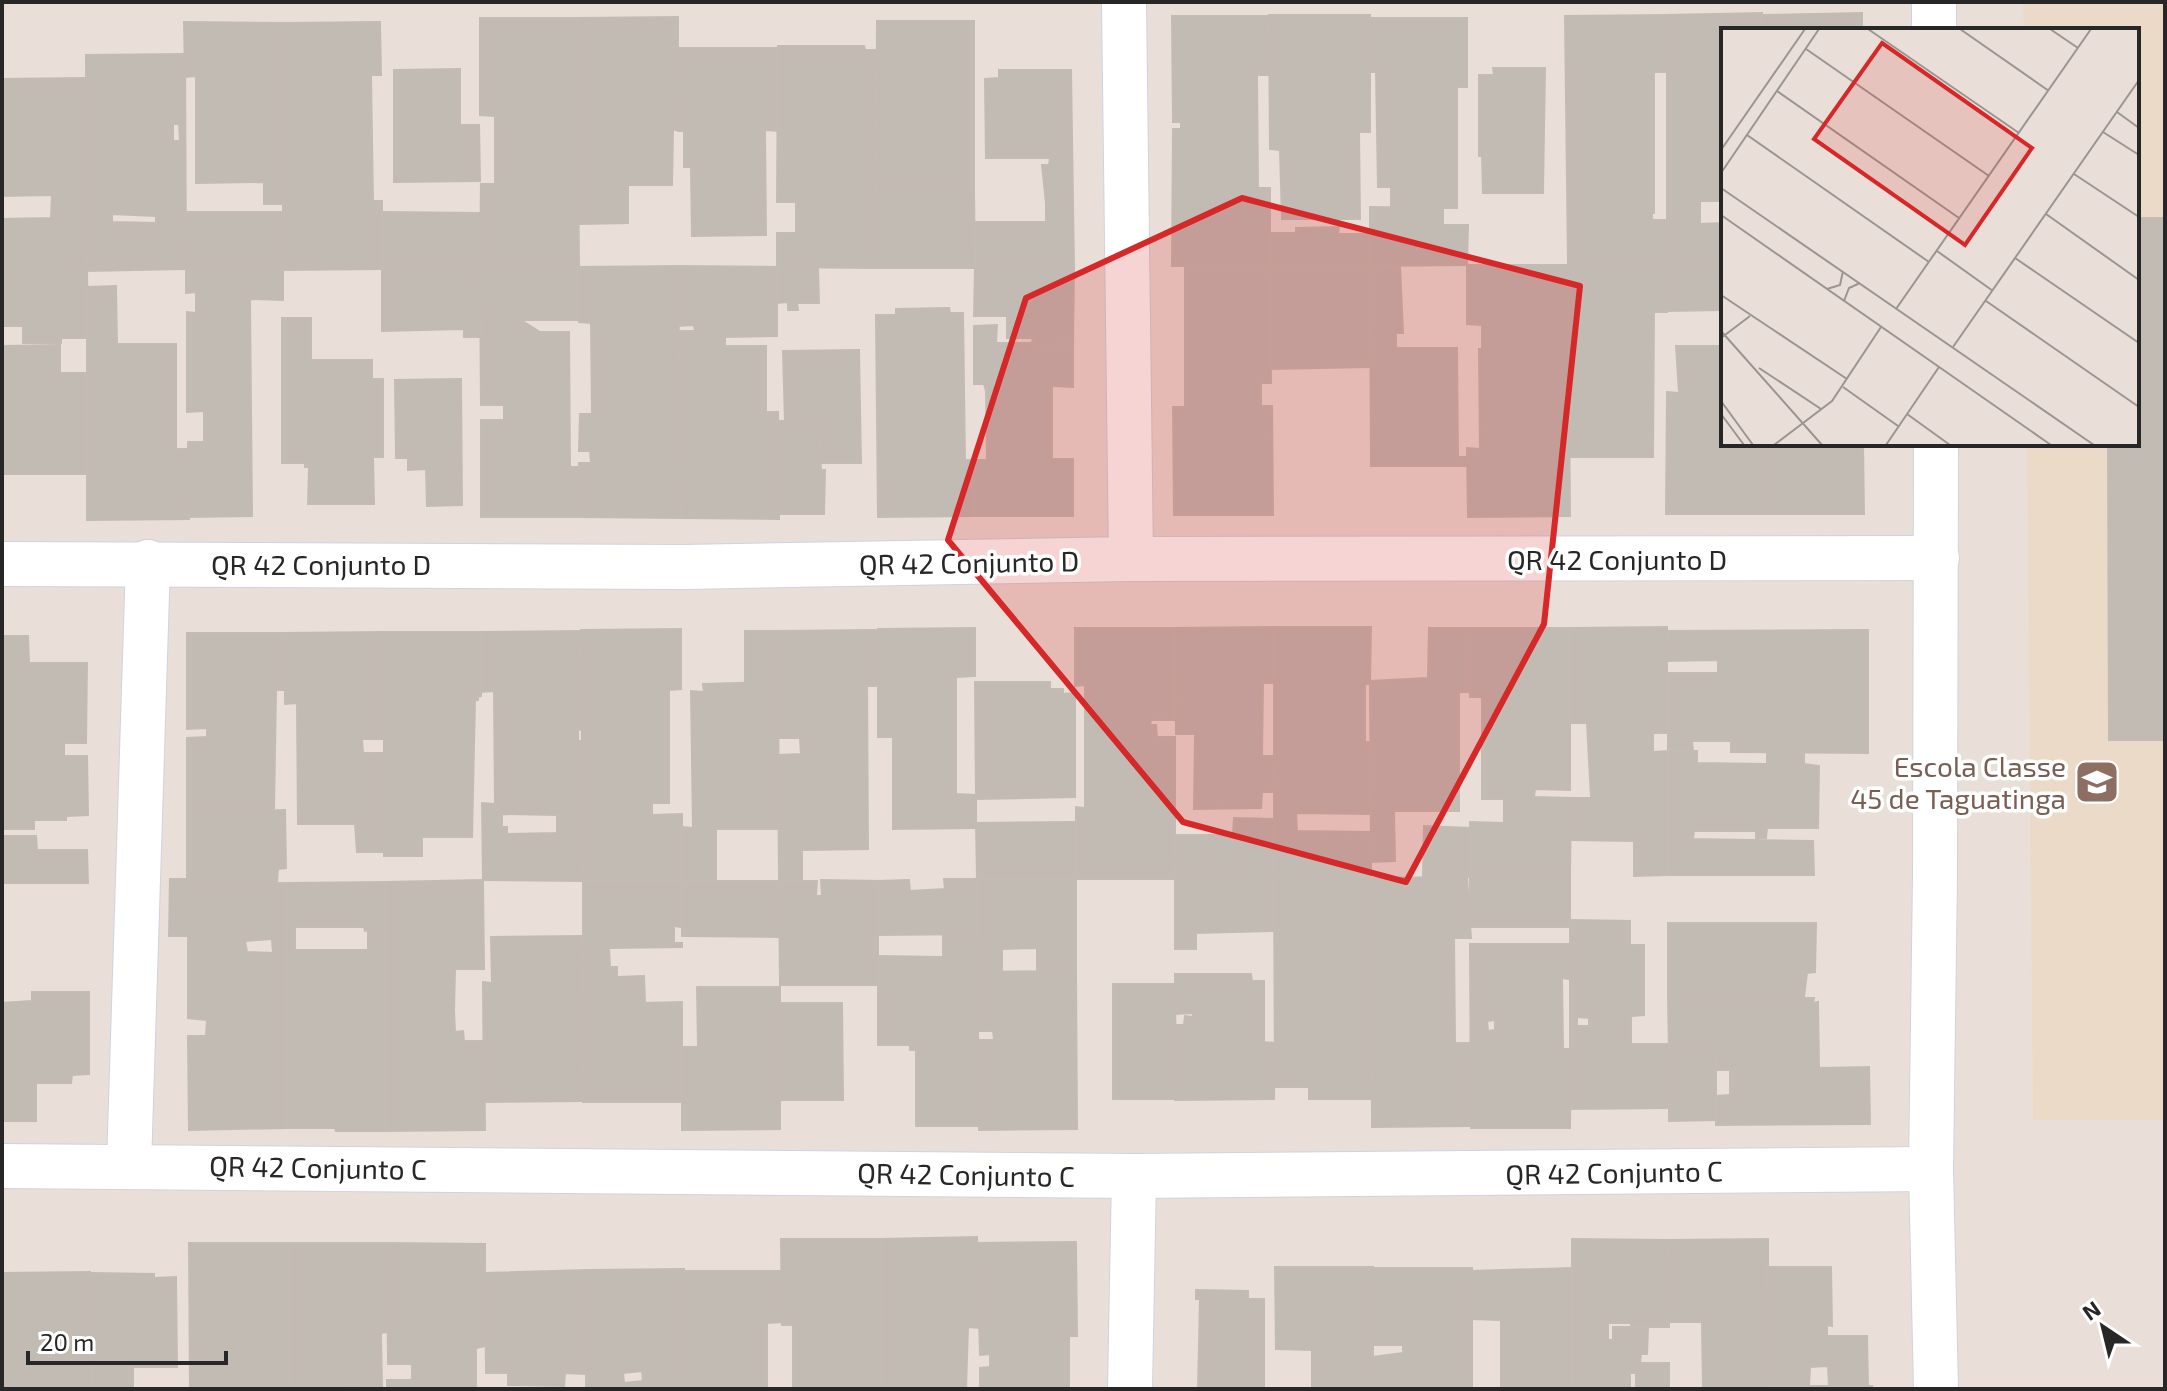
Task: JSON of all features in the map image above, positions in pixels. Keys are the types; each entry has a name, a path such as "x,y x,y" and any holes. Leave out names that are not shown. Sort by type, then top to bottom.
{"street":[{"path":"1124,2 1131,559"},
{"path":"1934,2 1934,28"},
{"path":"1936,446 1931,1169 1936,1389"},
{"name":"QR 42 Conjunto D","path":"2,564 148,562 684,567 1131,559 1937,558"},
{"path":"129,1165 148,562"},
{"name":"QR 42 Conjunto C","path":"2,1166 1134,1176 1931,1169"},
{"path":"1130,1389 1134,1176"}],"highlighted area":[{"path":"1242,198 1580,286 1544,624 1406,882 1183,822 948,540 1026,298"}],"shaded area":[{"name":"Escola Classe 45 de Taguatinga","path":"2023,2 2165,2 2165,1120 2033,1120 2027,446 2139,446 2139,28 2024,28"}],"building":[{"path":"1762,13 1762,28 1721,28 1721,201 1700,201 1700,224 1721,223 1721,264 1667,264 1667,15"},
{"path":"1862,13 1862,28 1762,28 1762,15"},
{"path":"1269,15 1370,15 1370,132 1359,132 1360,219 1282,219 1280,150 1270,149"},
{"path":"1667,15 1668,72 1654,72 1652,220 1668,220 1667,264 1568,265 1565,16"},
{"path":"1172,16 1269,16 1269,75 1257,75 1258,188 1270,188 1270,266 1172,266 1173,129 1181,129 1181,122 1173,122"},
{"path":"678,17 678,130 673,130 672,185 628,185 628,223 580,224 577,18"},
{"path":"480,18 577,18 579,267 480,268 481,184 495,184 495,116 480,115"},
{"path":"1369,18 1467,18 1467,87 1457,87 1457,208 1391,208 1391,187 1378,187 1376,72 1370,72"},
{"path":"877,21 974,21 974,192 876,190"},
{"path":"184,22 283,23 283,204 264,204 264,182 196,183 196,76 185,77"},
{"path":"380,22 381,75 371,75 373,201 382,201 382,269 283,270 283,23"},
{"path":"778,46 864,46 865,50 876,50 875,268 777,267 777,233 796,233 796,202 777,202"},
{"path":"677,48 778,48 778,131 765,130 766,235 692,236 691,167 684,167 684,131 678,131"},
{"path":"185,54 186,269 87,271 86,55","holes":["173,124 179,124 180,141 173,141","112,214 156,216 156,223 112,222"]},
{"path":"1493,68 1545,68 1543,193 1483,193 1482,156 1479,156 1479,75 1494,75"},
{"path":"460,69 460,125 479,125 480,181 394,182 394,70"},
{"path":"999,70 1071,70 1073,203 1046,203 1042,165 1049,165 1050,158 986,158 985,79 999,78"},
{"path":"85,78 87,271 2,273 2,219 51,218 52,195 2,196 2,79"},
{"path":"876,190 974,192 975,268 875,268"},
{"path":"1046,203 1073,203 1074,269 975,268 975,222 1046,222"},
{"path":"1370,207 1443,208 1443,225 1468,225 1467,265 1370,266"},
{"path":"185,212 282,212 283,270 186,269"},
{"path":"382,212 481,213 480,268 382,269"},
{"path":"2139,218 2165,218 2165,740 2109,740 2108,446 2139,446"},
{"path":"1339,227 1338,234 1369,234 1370,266 1270,266 1270,233 1296,233 1296,228"},
{"path":"1667,264 1721,264 1721,310 1667,311"},
{"path":"1667,264 1667,312 1654,312 1653,457 1569,457 1568,265"},
{"path":"1467,265 1568,265 1570,516 1468,517 1467,448 1480,449 1479,349 1482,349 1482,325 1467,324"},
{"path":"678,266 777,267 777,336 725,337 725,346 766,346 766,412 778,412 779,519 681,518 678,331 695,331 694,325 678,326"},
{"path":"678,266 681,518 580,517 579,463 591,463 590,451 579,451 580,414 592,414 591,323 579,322 578,267"},
{"path":"1185,266 1270,266 1271,383 1261,383 1261,406 1272,406 1273,515 1174,515 1173,407 1185,407"},
{"path":"1270,266 1370,266 1370,367 1271,369"},
{"path":"1370,266 1400,266 1403,333 1396,333 1396,348 1457,348 1458,457 1468,457 1468,466 1371,466"},
{"path":"578,267 578,320 521,320 540,332 569,332 570,467 579,467 580,517 481,517 481,420 504,420 504,405 481,405 480,268"},
{"path":"777,267 818,268 819,303 797,303 798,310 788,310 788,302 777,303"},
{"path":"480,268 481,337 464,337 464,329 382,331 382,269"},
{"path":"975,268 1074,269 1073,344 1036,347 1036,343 1032,343 1033,338 1007,338 1007,316 974,316"},
{"path":"186,269 283,270 283,300 250,299 252,516 188,517 188,442 204,442 204,411 187,412 187,312 196,313 196,292 186,293"},
{"path":"87,271 88,338 61,338 61,343 23,343 23,326 2,326 2,273"},
{"path":"116,286 117,344 176,344 176,449 188,449 189,519 87,520 87,287"},
{"path":"949,308 950,313 963,313 965,460 974,460 974,516 878,517 876,315 896,315 896,309"},
{"path":"282,318 311,318 311,360 372,360 372,379 383,379 383,457 373,457 374,504 308,504 309,467 305,467 305,463 282,463"},
{"path":"997,325 996,343 1036,343 1036,347 1073,344 1073,387 1052,386 1052,459 1073,459 1073,516 974,516 974,460 987,460 986,391 984,384 974,384 974,326"},
{"path":"60,345 60,373 87,373 87,474 2,474 3,346"},
{"path":"1676,346 1721,346 1721,446 1765,446 1765,514 1666,514 1667,392 1679,393"},
{"path":"859,350 861,463 821,463 819,420 785,421 783,351"},
{"path":"461,379 462,505 427,506 426,469 408,470 408,458 396,458 395,380"},
{"path":"819,420 821,470 825,470 824,514 779,514 778,421"},
{"path":"1765,446 1863,446 1864,514 1765,514"},
{"path":"1274,627 1371,627 1370,684 1365,684 1365,742 1371,742 1371,814 1296,813 1297,831 1371,832 1371,878 1274,880"},
{"path":"1274,627 1274,683 1263,683 1262,756 1274,756 1275,792 1262,792 1261,808 1194,809 1195,734 1176,734 1175,628"},
{"path":"1667,627 1667,733 1653,733 1653,752 1668,751 1668,875 1634,876 1634,841 1570,840 1571,798 1591,798 1587,723 1570,723 1570,628"},
{"path":"975,628 975,676 956,677 956,794 976,795 976,828 893,829 893,737 878,737 878,629"},
{"path":"1075,628 1175,628 1175,720 1151,720 1150,725 1156,725 1157,737 1175,737 1175,879 1076,879 1076,807 1085,808 1085,685 1075,686"},
{"path":"1429,628 1469,628 1469,692 1459,692 1459,811 1394,811 1395,861 1371,862 1370,681 1428,678"},
{"path":"1469,628 1570,628 1570,790 1535,789 1534,797 1571,798 1570,876 1470,877 1470,822 1504,823 1504,799 1482,799 1482,697 1470,697"},
{"path":"681,629 681,689 669,690 669,803 652,803 652,815 682,814 682,881 583,881 581,630"},
{"path":"877,630 878,686 867,686 868,849 802,850 802,881 779,881 778,755 801,754 800,738 779,738 777,631"},
{"path":"1868,630 1868,753 1731,752 1731,741 1692,741 1693,751 1668,751 1668,673 1718,673 1718,660 1667,661 1668,631"},
{"path":"581,631 581,730 578,729 578,741 582,741 583,881 483,880 482,803 495,804 494,691 481,692 481,632","holes":["502,814 557,815 557,833 507,834 507,827 502,827"]},
{"path":"745,631 777,631 778,682 745,683"},
{"path":"384,632 384,739 362,739 363,753 385,753 384,852 357,852 355,824 298,824 297,703 285,704 285,633"},
{"path":"384,632 481,632 481,696 475,700 472,837 422,837 422,856 384,856"},
{"path":"187,633 285,633 285,690 276,690 274,810 187,812 187,738 207,737 207,728 187,729"},
{"path":"2,636 28,636 29,663 87,663 86,743 64,743 64,756 87,756 88,815 66,816 66,820 34,820 34,829 3,829"},
{"path":"778,682 779,829 716,829 716,881 682,881 682,827 693,828 691,691 704,692 703,684"},
{"path":"975,682 1050,682 1050,689 1063,689 1063,694 1075,693 1075,797 976,799"},
{"path":"1668,751 1697,751 1697,763 1767,764 1767,752 1804,752 1804,764 1819,766 1818,828 1767,828 1766,838 1756,838 1756,831 1694,831 1693,839 1813,841 1814,875 1668,875"},
{"path":"285,810 286,868 278,869 277,883 187,884 187,812"},
{"path":"1234,818 1274,819 1274,880 1175,879 1176,835 1233,835"},
{"path":"1076,822 1076,879 977,879 976,823"},
{"path":"1424,826 1470,828 1470,877 1423,878"},
{"path":"2,836 36,836 37,850 87,850 88,883 2,883"},
{"path":"1570,876 1570,927 1470,927 1470,877"},
{"path":"1467,877 1471,938 1454,938 1455,1043 1471,1043 1471,1126 1372,1127 1371,878"},
{"path":"1371,878 1372,1099 1309,1099 1309,1087 1275,1087 1274,880"},
{"path":"170,879 187,879 187,884 286,883 286,1128 189,1130 188,1036 206,1036 207,1020 188,1018 188,936 169,936","holes":["272,939 273,953 247,952 245,941"]},
{"path":"944,879 977,879 977,934 878,935 878,881 909,880 910,891 945,889"},
{"path":"977,879 1076,879 1076,971 1037,972 1037,948 1002,949 1002,973 977,972"},
{"path":"1175,879 1274,880 1274,931 1196,933 1196,949 1175,949"},
{"path":"483,880 484,969 455,969 454,1011 455,1032 463,1031 464,1041 484,1041 485,1130 385,1131 385,882"},
{"path":"821,880 878,881 878,985 780,985 779,881 817,881 816,896 822,896"},
{"path":"583,881 682,881 682,927 674,926 674,943 682,943 682,947 609,948 610,967 617,967 617,977 644,976 645,1003 682,1002 682,1102 583,1102"},
{"path":"682,881 779,881 779,937 682,936"},
{"path":"385,882 385,1131 286,1128 286,883","holes":["295,927 364,927 365,931 368,930 368,950 295,950"]},
{"path":"1570,920 1630,921 1630,945 1644,945 1644,1015 1631,1016 1631,1044 1669,1044 1669,1108 1570,1109","holes":["1577,1017 1589,1018 1589,1026 1577,1026"]},
{"path":"1668,923 1816,923 1815,972 1807,973 1804,997 1668,997"},
{"path":"943,934 977,934 979,1126 916,1126 916,1050 910,1050 910,1045 878,1045 878,956 943,957"},
{"path":"582,936 583,1101 484,1102 483,982 492,983 491,937"},
{"path":"1470,944 1571,944 1570,979 1562,978 1563,1049 1571,1049 1570,1128 1471,1128","holes":["1495,1020 1495,1030 1488,1031 1487,1021"]},
{"path":"1076,971 1077,1129 979,1130 978,1040 994,1040 993,1031 978,1031 977,972"},
{"path":"1175,974 1251,974 1252,981 1264,981 1264,1042 1275,1043 1274,1099 1175,1100 1175,1025 1184,1025 1185,1016 1193,1017 1193,1013 1175,1014"},
{"path":"1113,984 1175,984 1176,1099 1113,1099"},
{"path":"697,987 780,987 780,1129 682,1130 682,1047 698,1047"},
{"path":"32,992 89,992 89,1074 72,1075 71,1083 36,1083 36,1121 2,1121 2,1003 32,1001"},
{"path":"1668,997 1814,998 1813,1003 1818,1002 1819,1068 1869,1067 1870,1124 1716,1125 1716,1096 1730,1095 1730,1070 1716,1070 1716,1055 1669,1053"},
{"path":"779,1003 842,1003 843,1100 780,1100"},
{"path":"1669,1053 1716,1055 1716,1120 1669,1121"},
{"path":"977,1237 980,1328 968,1327 966,1389 881,1389 881,1239"},
{"path":"781,1239 881,1239 881,1389 793,1389 793,1325 782,1325"},
{"path":"1572,1239 1668,1240 1669,1327 1648,1327 1647,1354 1641,1354 1640,1363 1669,1363 1669,1389 1636,1389 1636,1373 1630,1373 1630,1389 1572,1389","holes":["1608,1323 1631,1323 1631,1327 1613,1327 1613,1340 1608,1340"]},
{"path":"1768,1239 1768,1389 1703,1389 1702,1322 1669,1322 1668,1240"},
{"path":"1076,1242 1077,1336 1069,1336 1069,1389 980,1389 980,1368 990,1367 990,1354 980,1355 977,1243"},
{"path":"189,1243 289,1243 289,1389 190,1389"},
{"path":"289,1243 387,1243 387,1332 381,1333 382,1387 289,1389"},
{"path":"387,1243 485,1244 485,1346 476,1348 476,1389 387,1389 387,1380 412,1380 412,1364 388,1364"},
{"path":"1275,1267 1373,1267 1373,1389 1312,1389 1312,1350 1276,1349"},
{"path":"1767,1267 1831,1267 1832,1326 1827,1325 1827,1336 1867,1336 1868,1387 1829,1386 1828,1366 1810,1367 1809,1386 1768,1386"},
{"path":"1373,1268 1472,1268 1472,1389 1373,1389 1373,1357 1403,1353 1403,1345 1373,1345"},
{"path":"1572,1268 1572,1389 1501,1389 1501,1320 1472,1319 1471,1271"},
{"path":"684,1269 683,1389 586,1389 587,1270","holes":["642,1371 643,1381 624,1383 623,1373"]},
{"path":"587,1270 585,1374 565,1373 564,1386 508,1385 508,1373 486,1373 485,1273"},
{"path":"684,1271 781,1271 782,1322 767,1323 767,1389 683,1389"},
{"path":"90,1272 91,1389 2,1389 2,1273"},
{"path":"91,1273 176,1277 177,1367 133,1367 133,1389 91,1389"},
{"path":"1196,1290 1248,1291 1248,1299 1264,1299 1264,1389 1198,1389 1200,1299 1196,1299"},
{"path":"1768,1386 1872,1386 1871,1389 1768,1389"}],"place":[{"name":"Escola Classe 45 de Taguatinga","path":"2097,782"}]}
